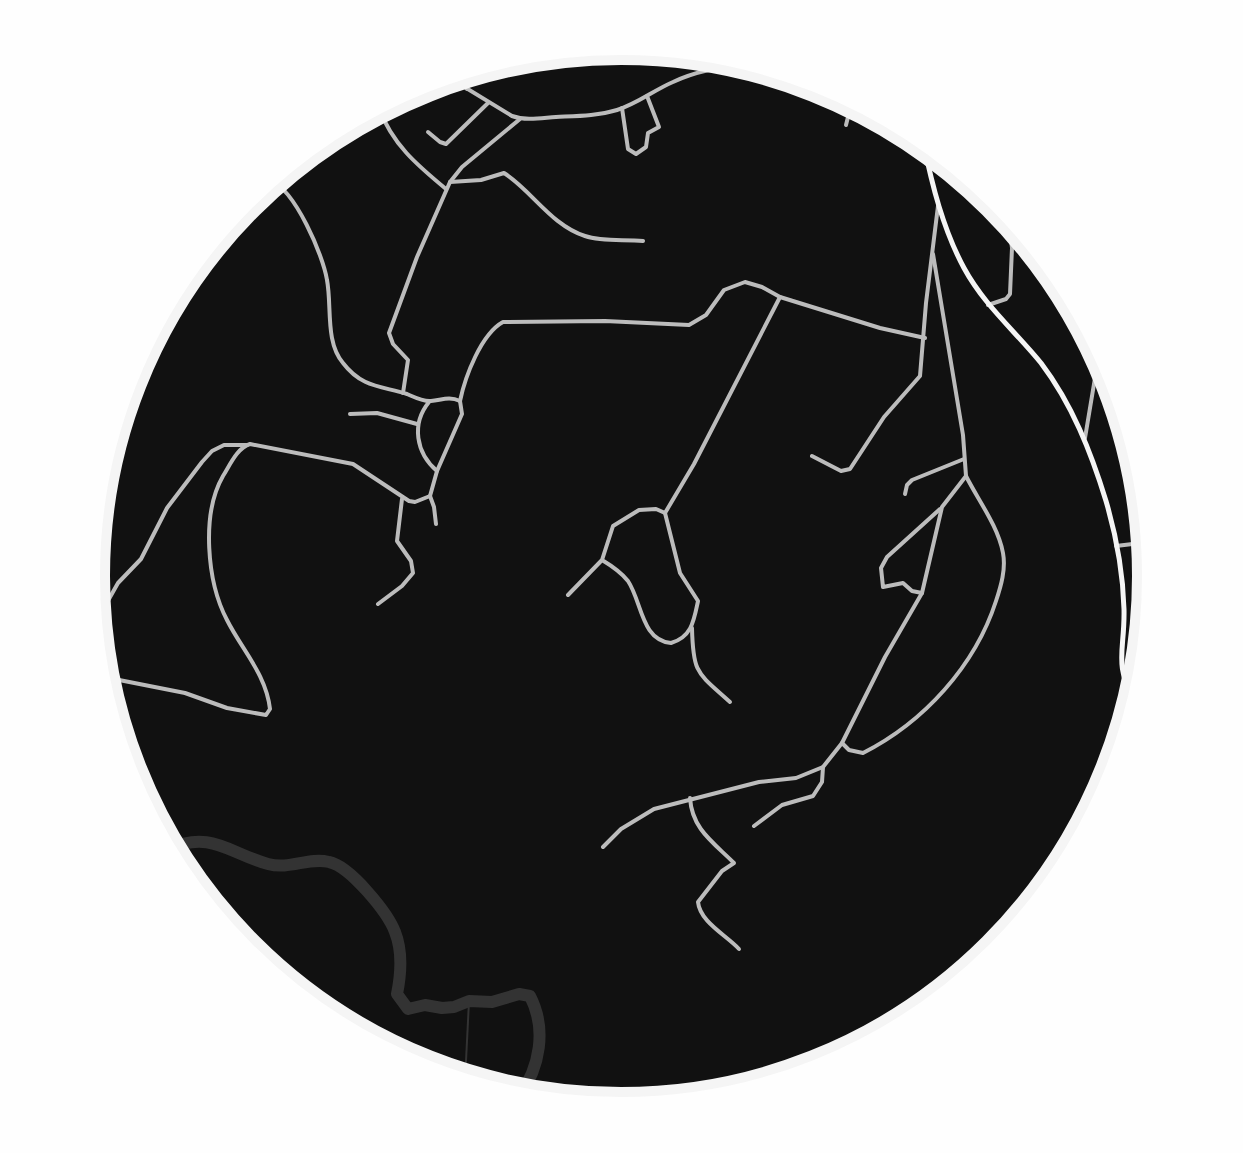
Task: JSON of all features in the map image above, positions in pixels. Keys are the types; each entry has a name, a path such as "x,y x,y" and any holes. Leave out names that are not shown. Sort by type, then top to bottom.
{"main road":[{"path":"927,161 938,206 964,268 988,305 1043,366 1085,438 1106,502 1116,546 1124,607 1120,666 1127,683"}],"street":[{"path":"461,85 520,119 598,115 622,108 693,74 715,69"},
{"path":"467,84 467,89"},
{"path":"622,108 628,149 636,154 646,147 648,133 659,127 647,96"},
{"path":"428,132 446,144 488,103"},
{"path":"846,125 849,113"},
{"path":"384,118 395,141 411,160 446,189"},
{"path":"403,393 408,360 393,344 389,333 446,189 462,167 520,119"},
{"path":"450,182 481,180 504,173 544,210 576,232 597,238 643,241"},
{"path":"282,187 303,219 320,257 328,286 333,340 343,364 373,387 429,402 454,398 460,401"},
{"path":"812,456 841,471 850,469 884,417 917,381 925,338 926,303 938,206"},
{"path":"988,305 1006,299 1010,294 1011,237"},
{"path":"842,743 849,750 863,753 898,732 956,676 989,623 1001,586 1004,554 966,476 963,435 933,254"},
{"path":"436,524 430,496 437,471 460,422 460,401 466,375 488,335 503,322 689,325 706,315 724,290 737,283 754,284 780,297 880,328 925,338"},
{"path":"730,702 695,669 692,628 698,601 680,573 665,513 694,464 780,297"},
{"path":"1085,438 1095,378 1094,367"},
{"path":"429,402 417,424 421,453 437,471"},
{"path":"350,414 377,413 417,424"},
{"path":"106,605 118,583 141,559 167,508 202,462 218,447 247,445 353,464 402,499 415,502 430,496"},
{"path":"116,679 185,693 255,715 266,715 268,712 270,705 262,679 220,606 209,544 209,516 216,491 235,457 247,445"},
{"path":"905,494 912,480 964,459"},
{"path":"922,593 912,591 903,583 883,587 881,568 887,557 942,507 966,476"},
{"path":"378,604 402,586 413,573 411,561 397,541 402,499"},
{"path":"603,847 639,816 690,798 759,782 796,778 823,767 842,743 885,657 922,593 942,507"},
{"path":"568,595 602,560 613,526 628,515 646,508 665,513"},
{"path":"1116,546 1137,543"},
{"path":"602,560 625,577 642,616 656,638 671,643 680,641 692,628"},
{"path":"754,826 782,805 813,796 822,782 823,767"},
{"path":"690,798 697,826 734,863 722,871 698,902 698,907 739,949"}],"waterway":[{"path":"180,845 208,842 268,864 284,866 321,861 338,865 367,891 391,924 400,955 397,994 408,1009 425,1005 454,1007 469,1001 492,1002 519,994 530,996 540,1035 536,1061 526,1084"},
{"path":"466,1069 469,1001"}]}
